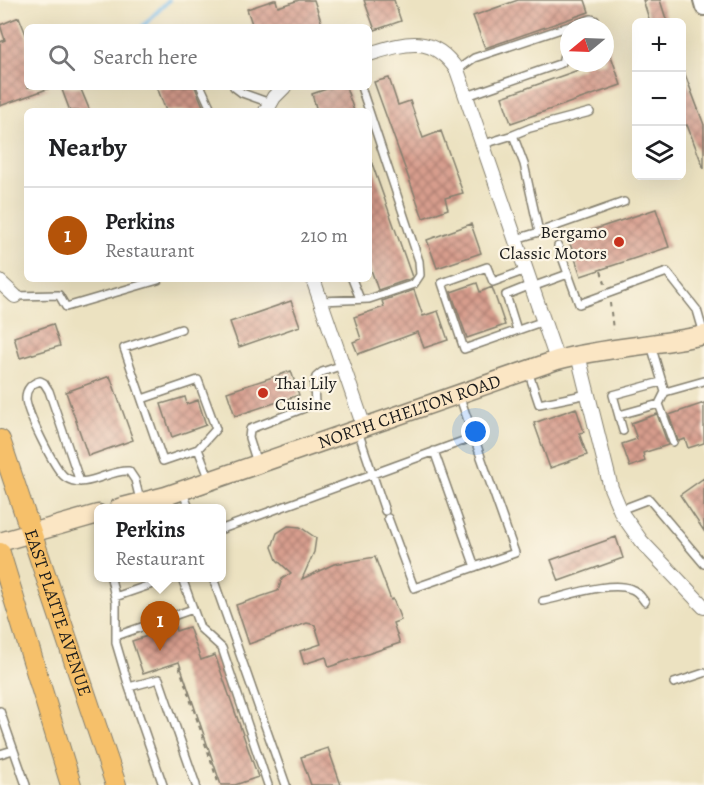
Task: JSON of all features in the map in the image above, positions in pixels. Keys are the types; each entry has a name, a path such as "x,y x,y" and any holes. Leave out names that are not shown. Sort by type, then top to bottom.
{"main road":[{"name":"NORTH CHELTON ROAD","path":"149,504 210,480 557,360 598,351 651,345 704,335"},
{"name":"EAST PLATTE AVENUE","path":"0,440 116,785"},
{"path":"0,542 94,515"},
{"name":"EAST PLATTE AVENUE","path":"0,553 71,785"}],"street":[{"path":"702,0 704,7"},
{"path":"372,53 400,44 426,45 444,53 457,70 557,360"},
{"path":"268,107 282,90"},
{"path":"0,282 15,296"},
{"path":"314,282 343,366 361,429"},
{"path":"578,355 611,488 620,510 641,541 702,602"}],"lane":[{"path":"457,70 474,58 560,29"},
{"path":"467,96 560,64"},
{"path":"202,90 211,108"},
{"path":"238,90 268,107"},
{"path":"363,90 369,108"},
{"path":"484,144 530,128 590,112"},
{"path":"321,301 369,299 414,284 420,275 419,261 372,118"},
{"path":"513,135 524,164 539,232"},
{"path":"516,240 624,202"},
{"path":"558,246 579,304 667,272 697,310 704,335"},
{"path":"526,270 493,282 487,267 442,283 464,349 543,321"},
{"path":"517,330 506,295 568,274"},
{"path":"15,296 58,295 66,307 152,282"},
{"path":"353,282 360,299"},
{"path":"142,399 198,380 216,429 198,449 163,461 124,348 181,329"},
{"path":"651,345 665,392 660,404 673,442"},
{"path":"257,464 249,438 250,429 315,404 316,377 322,372 343,366"},
{"path":"528,370 540,404 589,394"},
{"path":"665,392 704,381"},
{"path":"80,482 49,391 44,383 35,382 26,394 26,401 49,456 65,477 80,482 129,471 149,504"},
{"path":"623,431 613,394 661,382"},
{"path":"361,429 372,473 414,588 515,553 459,394"},
{"path":"619,415 660,404"},
{"path":"226,528 474,437"},
{"path":"198,449 210,480"},
{"path":"434,451 475,567"},
{"path":"182,490 187,504"},
{"path":"620,510 649,499 704,564"},
{"path":"112,582 115,597 116,643 163,785"},
{"path":"115,597 158,582"},
{"path":"183,582 200,628 222,648 268,785"},
{"path":"214,582 286,785"},
{"path":"543,601 604,588 628,587 645,602"},
{"path":"116,636 193,609"},
{"path":"674,683 704,672"},
{"path":"129,687 159,679 196,785"},
{"path":"0,711 26,785"},
{"path":"0,754 13,750"}],"path":[{"path":"179,666 219,785"}],"building":[{"path":"274,0 278,7 299,0 314,0 322,24 252,24 247,9"},
{"path":"364,0 394,0 401,21 375,30"},
{"path":"518,0 585,0 589,12 572,18 560,18 560,22 485,48 473,16"},
{"path":"643,0 660,0 666,18 649,18"},
{"path":"19,17 24,30 24,90 44,90 0,106 0,42 5,40 0,25"},
{"path":"614,64 621,85 511,123 502,97 573,72 614,72"},
{"path":"686,77 704,125 704,169 687,125"},
{"path":"389,78 398,105 410,101 423,138 441,131 463,193 445,198 448,209 423,218 374,82"},
{"path":"62,90 81,90 89,108 69,108"},
{"path":"158,90 196,90 204,108 165,108"},
{"path":"323,90 347,90 353,108 316,108 312,94"},
{"path":"372,164 412,277 378,290 372,273"},
{"name":"Bergamo Classic Motors","path":"656,209 669,247 581,276 568,238"},
{"path":"471,224 481,253 437,268 427,240"},
{"path":"477,283 480,292 492,287 505,325 467,338 451,292"},
{"path":"414,290 423,316 438,311 448,340 424,348 418,332 358,354 353,342 361,339 354,317 384,307 382,301"},
{"path":"291,301 300,326 239,347 230,322"},
{"path":"53,324 60,346 20,358 14,337"},
{"path":"291,371 299,395 235,416 227,392"},
{"path":"110,376 133,440 88,456 66,392"},
{"path":"185,397 187,404 198,400 206,425 172,437 161,404"},
{"path":"704,403 704,443 688,448 685,439 678,441 669,415"},
{"path":"576,408 584,432 579,433 587,455 550,468 534,423"},
{"path":"657,414 668,445 643,453 645,461 630,467 622,444 637,439 631,423"},
{"path":"704,478 704,531 680,495"},
{"path":"288,526 300,527 316,538 314,552 302,579 334,564 375,557 401,620 393,623 400,643 329,667 326,657 304,664 300,651 321,644 315,625 307,623 249,644 236,605 278,591 282,579 291,573 277,560 272,547 277,533"},
{"path":"616,537 623,558 559,581 551,560"},
{"path":"175,627 176,631 189,627 201,660 215,655 258,777 235,785 221,785 179,662 143,674 132,641"},
{"path":"328,748 341,785 311,785 301,757"}],"waterway":[{"path":"145,24 169,0"}],"place":[{"name":"Bergamo Classic Motors","path":"619,242"},
{"name":"Thai Lily Cuisine","path":"263,393"},
{"name":"Perkins","path":"160,651"}]}
